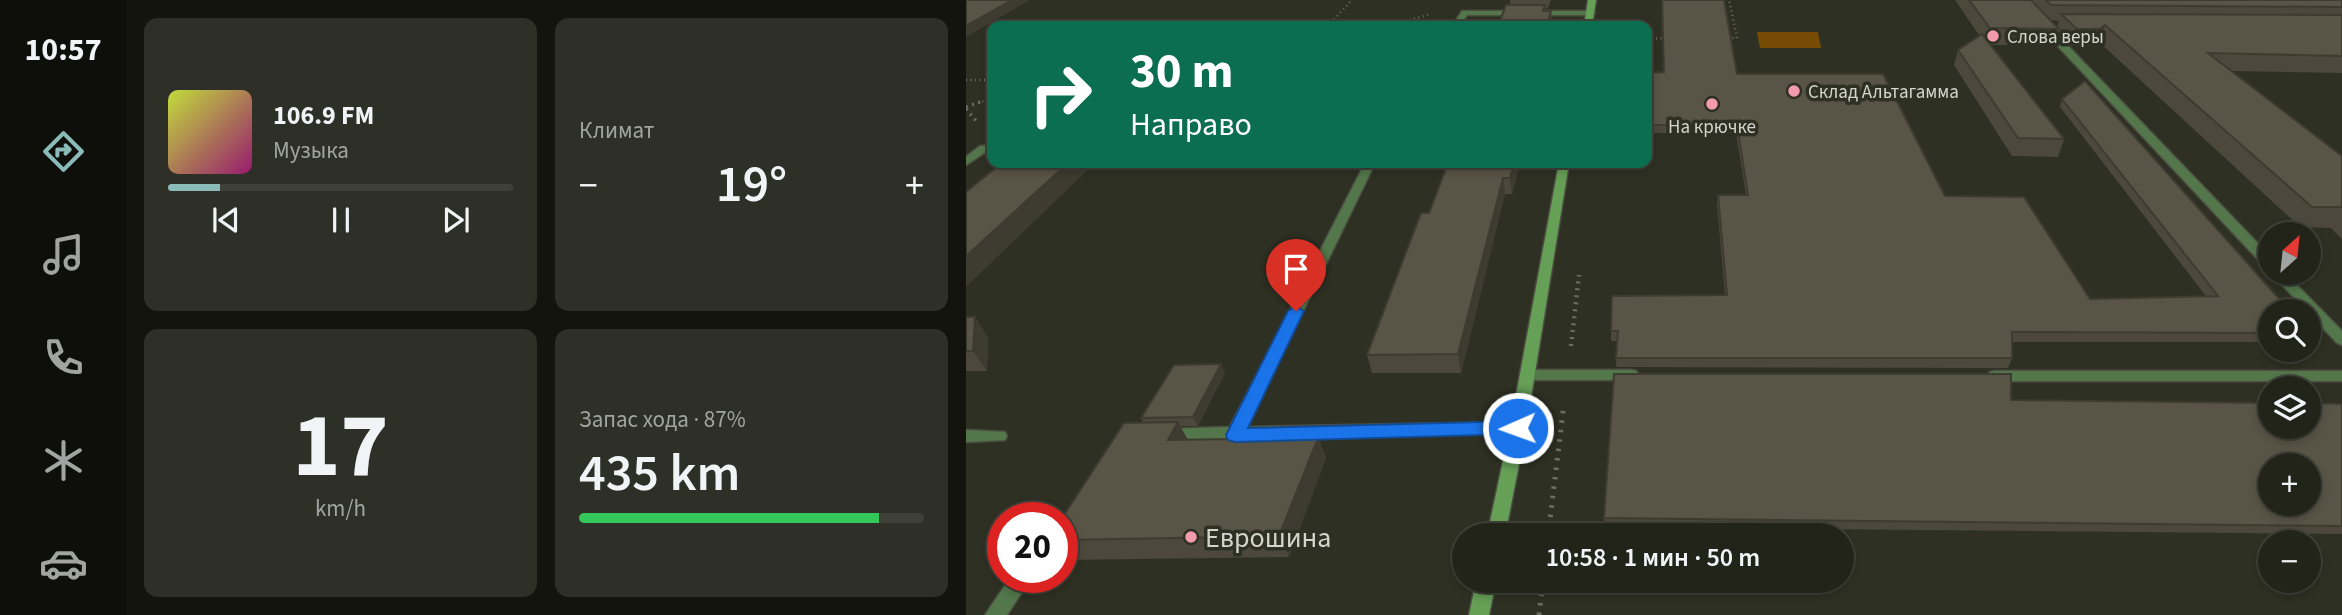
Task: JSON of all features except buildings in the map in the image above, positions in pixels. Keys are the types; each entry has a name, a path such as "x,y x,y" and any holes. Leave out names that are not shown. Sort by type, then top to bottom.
{"street":[{"path":"1589,21 1592,0"},
{"path":"1499,523 1528,375 1563,168"},
{"path":"1479,615 1484,593"}],"lane":[{"path":"1459,21 1469,2"},
{"path":"1465,13 1591,13"},
{"path":"2035,17 2258,251"},
{"path":"2043,25 2056,25"},
{"path":"966,162 987,148"},
{"path":"1235,435 1368,168"},
{"path":"2289,285 2342,340"},
{"path":"1528,375 1651,375"},
{"path":"1983,376 2342,376"},
{"path":"1146,435 1518,428"},
{"path":"966,436 999,436"},
{"path":"995,615 1010,593"}],"path":[{"path":"1333,21 1352,0"},
{"path":"1724,38 1737,38 1729,0"},
{"path":"1652,38 1672,38"},
{"path":"966,80 987,80"},
{"path":"966,107 987,100"},
{"path":"1539,615 1542,593"}],"shaded area":[{"path":"1757,32 1818,32 1821,48 1760,48"}],"place":[{"name":"Слова веры","path":"1993,36"},
{"name":"Склад Альтагамма","path":"1794,91"},
{"name":"На крючке","path":"1712,104"},
{"name":"Еврошина","path":"1191,537"}],"route":[{"path":"1296,311 1235,435 1518,428"}]}
